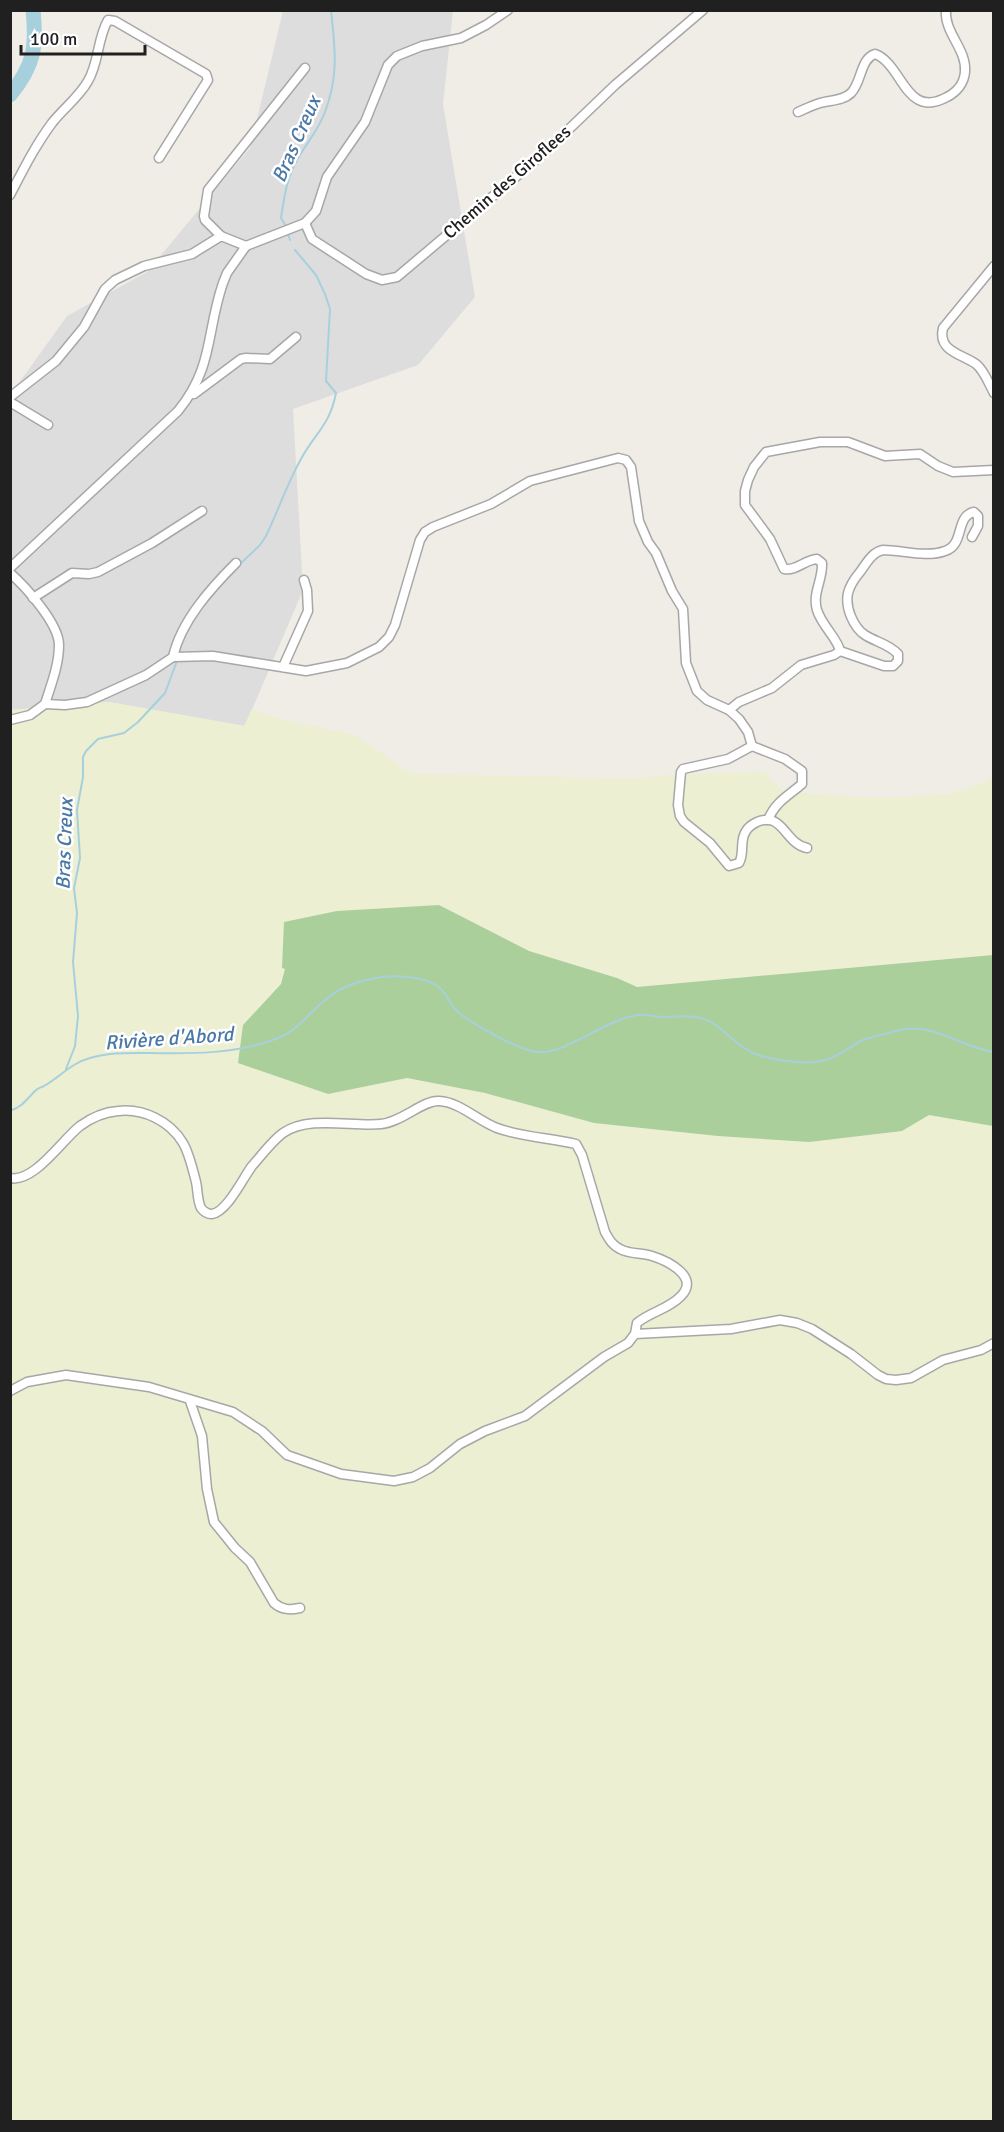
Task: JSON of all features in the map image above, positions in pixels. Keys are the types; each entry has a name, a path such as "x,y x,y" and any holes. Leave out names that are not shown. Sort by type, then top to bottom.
{"street":[{"path":"45,704 56,667 59,644 56,632 33,598 12,575 187,400 204,366 227,273 246,246 304,223 316,211 327,177 365,122 388,64 397,56 422,45 461,38 508,10"},
{"name":"Chemin des Giroflees","path":"304,223 312,238 366,274 382,280 397,277 543,154 615,86 702,10"},
{"path":"798,112 818,103 849,95 856,86 866,60 875,54 886,61 909,94 917,99 926,102 946,98 957,90 965,71 964,61 947,26 946,10"},
{"path":"10,195 36,146 87,84 93,72 108,20 115,21 206,74 208,80 159,158"},
{"path":"246,246 221,236 204,216 208,190 305,68"},
{"path":"10,397 56,361 84,327 105,289 115,280 144,266 192,254 221,236"},
{"path":"993,266 943,328 942,333 946,345 952,352 978,366 993,393"},
{"path":"187,400 241,359 270,359 296,337"},
{"path":"10,402 48,425"},
{"path":"840,651 837,642 826,629 816,609 816,588 822,564 817,559 812,559 794,569 784,569 770,539 745,505 748,480 761,457 774,450 820,442 848,442 885,456 920,454 938,466 953,472 993,470"},
{"path":"10,720 30,714 45,704 64,705 87,702 146,675 173,657 213,656 306,671 347,663 380,648 389,637 395,625 420,540 425,532 491,504 530,481 612,459 622,459 629,463 639,521 683,609 686,663 697,691 707,700 729,710 743,724 752,746 785,759 798,767 803,775 802,784 779,801 772,809 768,819"},
{"path":"33,598 72,573 98,572 152,543 202,511"},
{"path":"840,651 890,667 897,663 899,658 896,651 863,633 855,624 849,609 848,592 876,552 883,550 932,553 951,549 957,540 964,518 967,514 974,512 978,516 978,526 972,537"},
{"path":"173,657 177,639 202,600 236,563"},
{"path":"283,667 308,611 304,580"},
{"path":"729,710 738,702 772,688 801,665 840,651"},
{"path":"752,746 728,759 683,769 678,805 680,816 710,843 729,866 739,863 743,856 744,835 747,828 768,819 778,822 800,847 807,848"},
{"path":"10,1178 25,1178 37,1170 81,1125 104,1113 134,1110 164,1122 176,1134 184,1145 202,1210 207,1214 213,1214 218,1213 226,1204 252,1166 284,1132 309,1125 330,1123 383,1124 396,1122 436,1101 448,1102 496,1128 576,1144 582,1155 610,1242 629,1253 650,1255 681,1272 687,1279 684,1294 675,1302 642,1318 637,1323 635,1334 628,1343 604,1357 525,1416 485,1431 460,1444 430,1468 413,1477 394,1481 341,1474 287,1455 262,1431 233,1412 190,1401 150,1387 66,1375 27,1382 10,1391"},
{"path":"635,1334 731,1329 780,1320 812,1329 850,1353 878,1375 896,1380 911,1378 943,1360 981,1350 993,1343"},
{"path":"190,1401 202,1436 207,1488 214,1522 250,1562 274,1603 279,1608 291,1610 300,1608"}],"shaded area":[{"path":"283,11 453,11 443,104 475,297 418,365 293,409 303,590 245,726 109,702 11,710 11,394 67,316 147,272 250,148"}],"green space":[{"path":"109,702 244,726 252,709 272,717 355,735 412,774 633,778 764,772 783,791 855,797 905,797 953,793 988,781 993,773 993,955 637,987 617,978 529,951 439,905 285,969 281,984 243,1025 328,1094 407,1078 485,1093 594,1123 718,1136 809,1142 902,1131 929,1114 993,1126 993,2121 11,2122 11,710"},
{"path":"439,905 529,951 617,978 637,987 993,955 993,1126 929,1115 902,1131 809,1142 718,1136 594,1123 485,1093 407,1078 328,1094 238,1063 243,1025 281,984 285,969 282,968 284,922 337,911"}],"waterway":[{"path":"10,95 24,75 32,56 33,10"},
{"name":"Bras Creux","path":"287,228 281,218 288,181 297,160 322,118 332,86 335,49 331,10"},
{"name":"Bras Creux","path":"288,234 290,240"},
{"name":"Bras Creux","path":"237,567 266,536 296,468 330,413 336,393 326,381 330,309 316,275 295,250"},
{"name":"Bras Creux","path":"184,638 194,619"},
{"name":"Bras Creux","path":"66,1069 75,1046 78,1016 73,962 77,913 74,888 80,858 77,810 83,777 83,757 98,739 124,733 138,722 165,693 177,661"},
{"name":"Rivière d'Abord","path":"10,1111 21,1105 37,1089 83,1060 119,1053 214,1052 263,1043 291,1031 330,996 351,984 389,976 417,978 436,985 456,1010 471,1021 507,1041 537,1052 560,1048 612,1023 641,1015 705,1019 755,1054 794,1062 826,1060 863,1040 905,1029 928,1030 994,1052"}]}
